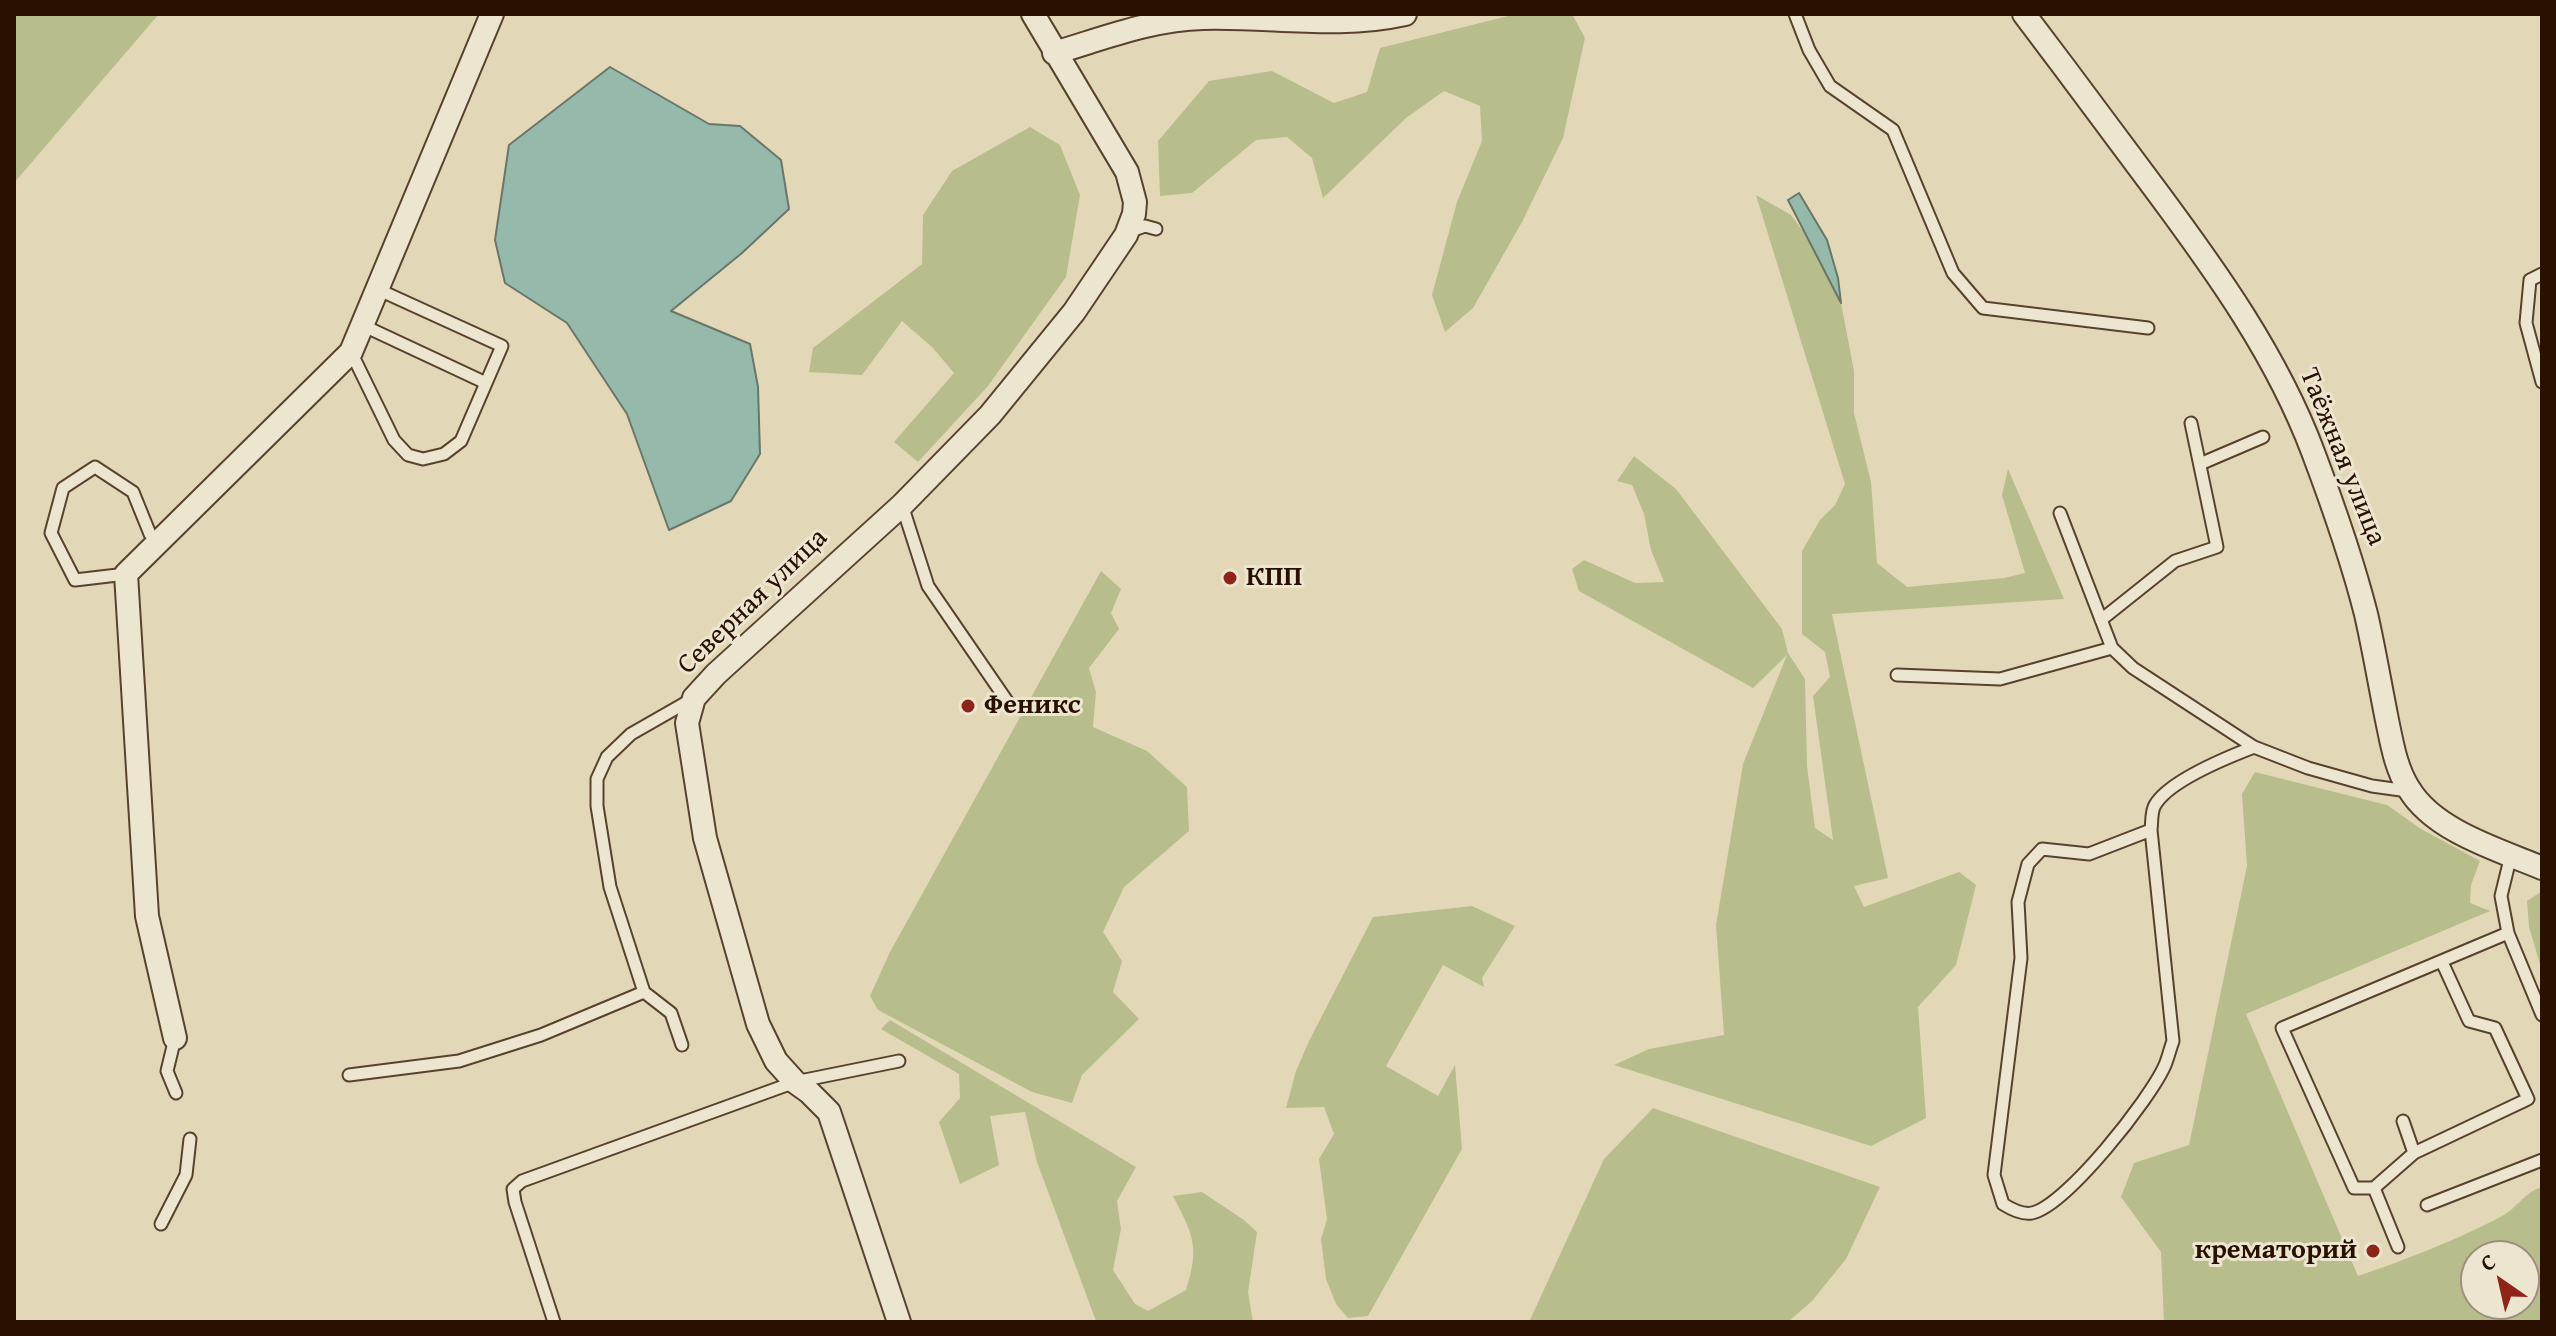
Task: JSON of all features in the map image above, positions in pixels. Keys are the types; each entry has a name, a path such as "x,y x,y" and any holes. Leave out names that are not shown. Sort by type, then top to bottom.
{"street":[{"path":"175,1038 147,916 126,574 351,352 492,14"},
{"name":"Северная улица","path":"899,1322 829,1112 776,1061 758,1024 705,838 687,723 694,698 902,505 990,415 1074,312 1126,235 1135,202 1127,172 1033,14"},
{"path":"1054,53 1164,22 1200,18 1346,21 1405,14"},
{"name":"Таёжная улица","path":"2024,14 2196,245 2260,343 2289,396 2313,450 2354,572 2392,743 2399,770 2409,791 2443,824 2542,868"}],"lane":[{"path":"1795,14 1809,50 1830,86 1893,130 1953,273 1983,308 2148,328"},
{"path":"1126,235 1137,227 1156,229"},
{"path":"2542,274 2530,280 2526,323 2542,382"},
{"path":"351,352 394,440 408,455 423,459 444,454 461,441 502,346 377,289"},
{"path":"362,325 486,383"},
{"path":"2101,620 2175,561 2217,547 2191,423"},
{"path":"2200,464 2263,437"},
{"path":"126,574 75,580 51,533 63,488 95,467 133,492 150,534 158,542"},
{"path":"902,505 928,586 1007,701"},
{"path":"2060,513 2112,648 2133,668 2254,747 2308,768 2372,786 2409,791"},
{"path":"1897,675 2000,679 2112,648"},
{"path":"682,1045 671,1013 644,992 610,887 597,806 597,779 607,757 631,734 694,698"},
{"path":"2151,830 2089,854 2042,849 2028,864 2018,902 2021,958 1994,1175 2003,1204 2014,1211 2033,1213 2056,1199 2088,1172 2147,1095 2165,1066 2173,1041 2151,830 2153,807 2166,793 2190,777 2254,747"},
{"path":"2511,855 2501,896 2508,933 2542,1015"},
{"path":"2442,962 2469,1021 2495,1028 2528,1099 2414,1153 2374,1188 2354,1188 2282,1028 2508,933"},
{"path":"349,1075 459,1061 541,1035 644,992"},
{"path":"175,1038 167,1071 176,1093"},
{"path":"554,1322 515,1202 513,1189 522,1181 795,1082 899,1061"},
{"path":"2403,1121 2414,1153"},
{"path":"161,1224 186,1175 190,1139"},
{"path":"2427,1205 2542,1160"},
{"path":"2374,1188 2398,1247"}],"green space":[{"path":"14,14 159,14 14,183"},
{"path":"1516,14 1572,14 1585,38 1563,138 1522,222 1473,308 1445,332 1432,295 1457,202 1482,141 1480,106 1444,91 1406,118 1323,198 1312,158 1287,137 1256,140 1192,193 1160,196 1158,141 1209,81 1272,71 1334,103 1367,92 1380,48"},
{"path":"1030,127 1060,145 1080,195 1066,277 988,386 918,462 894,442 954,373 933,348 902,321 862,375 809,372 813,348 922,264 923,215 952,171"},
{"path":"1756,195 1791,215 1811,242 1841,303 1854,371 1854,413 1871,482 1877,563 1907,587 2004,578 2025,573 2002,495 2008,469 2064,599 1832,614 1888,878 1854,886 1864,907 1959,872 1976,885 1956,965 1918,1007 1926,1118 1871,1146 1614,1065 1649,1049 1724,1035 1716,925 1743,764 1787,655 1753,688 1579,591 1572,569 1584,560 1635,583 1664,582 1632,485 1617,481 1634,456 1676,489 1782,629 1788,653 1805,679 1807,766 1815,828 1833,840 1813,696 1830,677 1825,652 1802,634 1802,551 1820,520 1835,505 1845,484"},
{"path":"1101,571 1121,589 1111,613 1119,629 1089,668 1096,692 1093,727 1147,751 1187,787 1189,831 1124,887 1103,932 1122,961 1113,992 1139,1019 1082,1075 1072,1103 1032,1092 878,1010 870,996 890,952"},
{"path":"2255,772 2387,805 2421,829 2480,861 2471,885 2470,903 2490,911 2246,1014 2358,1276 2432,1249 2486,1224 2542,1187 2542,1322 2164,1322 2161,1252 2121,1197 2134,1163 2189,1145 2247,866 2242,794"},
{"path":"2542,891 2542,971 2529,927 2527,901"},
{"path":"1472,906 1515,926 1482,978 1484,987 1443,965 1386,1066 1438,1096 1455,1065 1462,1149 1368,1316 1348,1318 1336,1304 1326,1279 1321,1239 1327,1219 1319,1159 1334,1134 1324,1107 1286,1108 1296,1071 1373,917"},
{"path":"890,1020 1136,1167 1117,1201 1121,1229 1113,1270 1135,1304 1148,1311 1186,1290 1193,1262 1192,1241 1173,1196 1202,1192 1244,1220 1257,1232 1248,1292 1253,1322 1089,1322 1096,1321 1037,1162 1025,1112 990,1116 999,1165 960,1184 939,1122 960,1098 959,1074 881,1029"},
{"path":"1653,1108 1880,1187 1846,1259 1812,1301 1788,1322 1529,1322 1604,1159"}],"shaded area":[{"path":"610,67 709,124 740,126 781,160 789,209 742,253 671,311 750,344 758,387 760,454 731,501 669,530 627,414 567,323 505,283 495,240 509,145"},
{"path":"1799,193 1827,240 1838,278 1841,303 1788,200"}],"place":[{"name":"КПП","path":"1230,578"},
{"name":"Феникс","path":"968,706"},
{"name":"крематорий","path":"2373,1251"}]}
